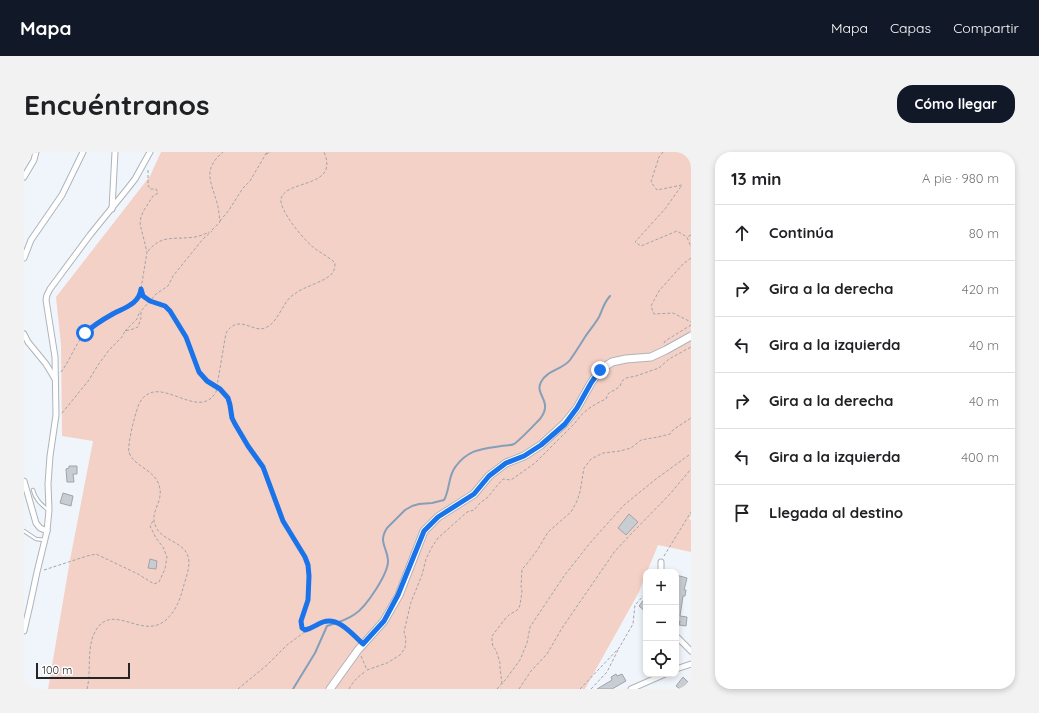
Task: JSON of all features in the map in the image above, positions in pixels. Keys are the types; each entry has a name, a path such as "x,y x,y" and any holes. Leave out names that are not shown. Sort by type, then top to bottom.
{"street":[{"path":"24,176 34,160 36,152"},
{"path":"24,258 31,240 62,195 83,152"},
{"path":"112,209 115,152"},
{"path":"24,631 47,531 49,510 48,484 55,421 56,357 46,300 47,295 50,289 128,188 150,152"},
{"path":"24,334 28,342 46,364 56,380"},
{"path":"330,689 360,647 384,621 398,595 424,531 438,517 474,494 489,476 506,463 524,456 541,445 565,424 577,408 600,370 612,362 626,358 651,357 691,336"},
{"path":"24,481 36,523 40,528 47,531"},
{"path":"661,562 661,569"},
{"path":"679,639 691,651"},
{"path":"679,668 691,664"},
{"path":"631,689 658,677"}],"lane":[{"path":"33,490 34,496 41,505 49,510"},
{"path":"24,531 36,539 45,540"}],"path":[{"path":"220,222 218,206 209,176 212,165 224,152"},
{"path":"55,421 89,380 109,350 122,338 125,331 137,319 141,311 156,294 168,286 173,276 203,239 220,222 242,188 255,174 266,152"},
{"path":"265,154 271,152"},
{"path":"87,689 91,644 95,631 99,625 111,619 117,619 152,627 159,625 171,615 178,602 188,570 189,561 183,548 158,531 154,521 154,515 160,497 159,485 149,472 132,458 129,453 134,421 140,402 152,392 160,391 193,402 203,402 211,398 216,392 226,333 228,329 232,325 239,324 264,328 275,320 286,301 292,296 303,288 329,276 334,270 335,263 312,246 294,226 283,209 281,200 286,192 322,176 326,167 327,158 324,152"},
{"path":"663,152 659,157 651,182 657,190 682,185 665,209 635,242 642,246 677,231 687,237 691,247"},
{"path":"56,380 63,371 66,363 85,333 91,327 131,305 140,293 147,252 140,224 141,217 153,196 158,193 156,189 150,189 148,186 148,170 143,165"},
{"path":"147,252 158,241 164,239 196,237 212,231"},
{"path":"687,237 691,235"},
{"path":"691,258 682,264 659,291 651,306 654,314 673,313 691,322"},
{"path":"141,289 143,296 150,301 165,306 170,311 186,337 199,372 207,381 220,389 228,398 232,418 235,424 263,467 283,521 305,557 308,565 308,600 301,621 302,628 307,630"},
{"path":"125,331 138,327 141,318 141,311"},
{"path":"660,353 665,342 691,325"},
{"path":"349,689 351,684 360,675 367,670 387,663 400,655 405,648 406,639 404,632 411,602 422,575 426,559 438,538 467,512 474,510 488,497 503,479 511,480 535,463 584,412 600,401 606,399 608,394 620,386 626,378 659,368 669,359 691,347"},
{"path":"502,684 500,663 496,650 493,647 492,636 505,619 519,608 522,591 522,569 538,550 548,532 571,512 580,492 584,468 591,459 603,453 620,452 630,448 642,440 670,434 674,429 691,418"},
{"path":"497,689 520,660 527,643 530,627 577,559 624,505 656,479 690,455"},
{"path":"519,689 531,671 547,654 562,628 615,551 670,494 691,468"},
{"path":"665,556 691,512"},
{"path":"37,572 96,554 138,574 154,584 159,582 165,569 167,557 163,546 156,538 150,526 154,521"},
{"path":"591,689 607,672 632,624 636,605 643,597"},
{"path":"238,689 267,665 287,645 307,630 322,622 337,623 346,628 360,647 367,670"},
{"path":"580,689 619,648"}],"shaded area":[{"path":"161,152 691,152 691,516 689,519 691,520 691,552 658,545 648,569 643,569 643,582 639,592 585,689 48,689 70,560 93,441 62,436 61,345 56,297 150,176"}],"building":[{"path":"69,466 77,466 77,474 73,474 74,482 67,482 66,469 69,468"},
{"path":"63,493 73,496 71,506 60,503"},
{"path":"629,514 638,522 626,535 618,528"},
{"path":"150,559 157,561 156,569 148,568"},
{"path":"679,576 687,578 684,590 686,590 685,596 683,596 680,616 687,617 686,626 679,625 680,621 679,623"},
{"path":"643,601 643,609 639,606"},
{"path":"616,674 617,676 622,674 626,681 612,689 597,689 612,680 611,677"},
{"path":"683,677 691,685 689,689 680,689 676,686"}],"waterway":[{"path":"293,689 315,653 327,626 345,620 360,610 371,597 381,581 385,573 388,560 383,541 384,533 387,528 405,510 412,506 444,500 453,470 466,456 482,449 514,444 540,419 544,413 545,407 540,391 541,382 547,375 563,366 570,360 597,320 604,304 610,296"}],"route":[{"path":"85,333 91,327 131,305 136,300 141,289 143,296 150,301 165,306 170,311 186,337 199,372 207,381 220,389 228,398 232,418 248,446 263,467 283,521 305,557 308,565 309,576 308,600 301,621 302,628 305,630 311,629 322,622 337,623 346,628 363,644 384,621 398,595 424,531 438,517 474,494 489,476 506,463 524,456 541,445 565,424 577,408 600,370"}]}
